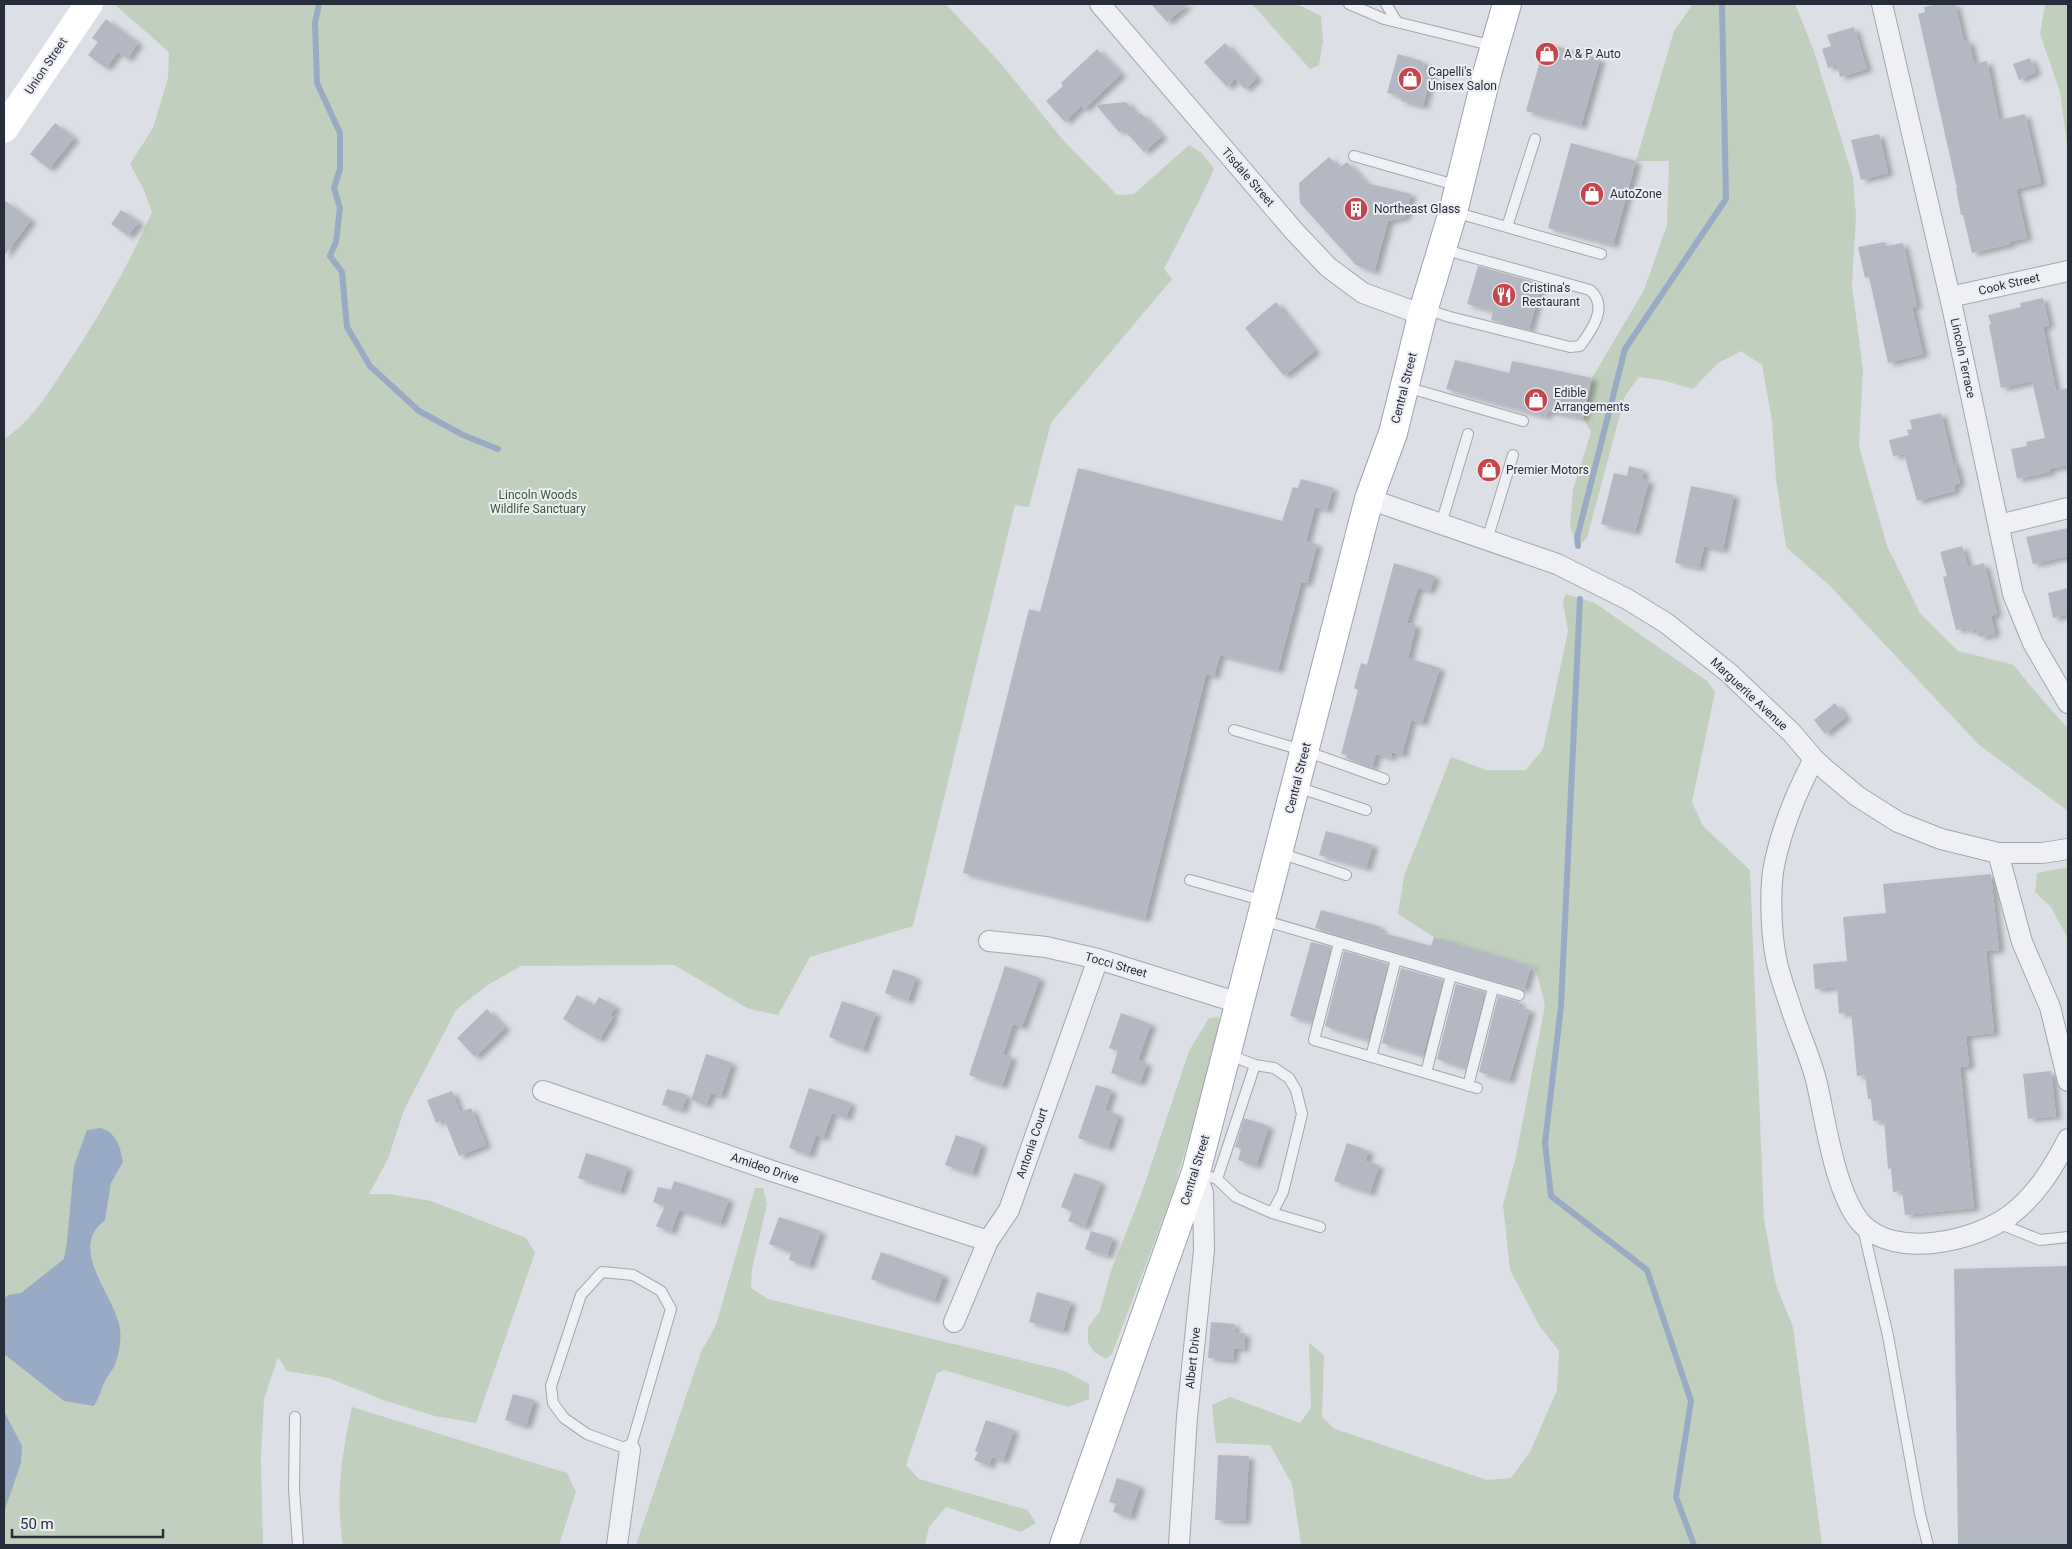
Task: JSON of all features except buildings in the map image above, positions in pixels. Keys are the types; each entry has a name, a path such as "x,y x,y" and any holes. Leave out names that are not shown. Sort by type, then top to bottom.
{"main road":[{"name":"Union Street","path":"4,129 89,4"},
{"name":"Central Street","path":"1064,1545 1207,1176 1226,1054 1239,1003 1369,499 1393,433 1423,312 1453,212 1507,4"}],"street":[{"name":"Tisdale Street","path":"1100,4 1294,231 1328,267 1363,293 1423,312"},
{"name":"Lincoln Terrace","path":"1882,4 1950,297 2015,604 2036,649 2068,703"},
{"name":"Cook Street","path":"1950,297 2068,271"},
{"name":"Marguerite Avenue","path":"1369,499 1557,564 1627,599 1666,623 1729,673 1792,733 1814,758 1857,796 1898,822 1941,840 1998,852 2042,853 2068,849"},
{"path":"1999,525 2068,508"},
{"path":"1814,758 1793,800 1774,862 1772,906 1776,958 1790,1008 1816,1078 1839,1179 1853,1211 1862,1224 1876,1234 1907,1244 1921,1244 1962,1237 1986,1229 2010,1215 2036,1191 2053,1169 2068,1139"},
{"path":"1998,852 2022,942 2050,1007 2068,1081"},
{"name":"Tocci Street","path":"989,940 1046,947 1098,959 1239,1003"},
{"name":"Antonia Court","path":"954,1322 988,1241 1009,1210 1098,959"},
{"name":"Amideo Drive","path":"543,1091 772,1171 988,1241"},
{"name":"Albert Drive","path":"1179,1545 1186,1417 1204,1250 1204,1193 1207,1176"},
{"path":"617,1545 630,1450"}],"lane":[{"path":"1349,4 1384,19 1495,46"},
{"path":"1386,4 1397,22"},
{"path":"1507,227 1535,139"},
{"path":"1354,156 1459,186"},
{"path":"1453,212 1601,254"},
{"path":"1423,312 1570,347 1580,346 1593,330 1600,306 1597,296 1590,290 1442,249"},
{"path":"1405,387 1523,421"},
{"path":"1441,524 1468,434"},
{"path":"1487,540 1513,455"},
{"path":"1234,730 1305,751 1384,779"},
{"path":"1296,787 1366,810"},
{"path":"1279,853 1346,874"},
{"path":"1190,880 1339,943 1519,995"},
{"path":"1339,943 1314,1040 1472,1087 1493,988"},
{"path":"1372,1057 1396,960"},
{"path":"1426,1073 1451,975"},
{"path":"1226,1054 1255,1065 1274,1068 1289,1078 1296,1090 1302,1114 1283,1192 1272,1212"},
{"path":"1255,1065 1207,1176 1236,1197 1272,1212 1320,1227"},
{"path":"1997,1223 2040,1240 2068,1237"},
{"path":"1862,1224 1888,1336 1920,1514 1928,1545"},
{"path":"602,1272 633,1274 661,1291 671,1310 630,1450 587,1434 564,1418 553,1403 551,1386 581,1295 602,1272"},
{"path":"295,1417 294,1489 298,1545"}],"green space":[{"name":"Lincoln Woods Wildlife Sanctuary","path":"114,4 946,4 1002,65 1063,140 1117,195 1134,194 1189,145 1202,153 1214,169 1164,269 1172,279 1051,423 1029,507 1015,505 913,926 810,957 778,1015 749,1009 674,965 521,966 486,986 456,1010 404,1110 388,1159 369,1194 390,1194 431,1201 526,1238 535,1253 476,1423 435,1416 383,1400 329,1378 287,1371 278,1357 264,1399 261,1459 263,1545 4,1545 4,439 23,424 39,406 78,348 123,272 152,212 144,190 130,164 153,128 168,78 169,52"},
{"path":"1252,4 1297,4 1321,16 1323,41 1319,65 1310,69"},
{"path":"1693,4 1795,4 1814,51 1853,177 1856,216 1852,285 1863,370 1859,446 1887,546 1920,613 1958,651 2014,665 2068,729 2068,811 1978,744 1829,585 1786,547 1776,479 1772,421 1762,365 1741,351 1718,363 1693,389 1662,380 1639,377 1625,396 1587,538 1578,546 1570,526 1573,490 1591,432 1583,418 1592,378 1644,290 1667,225 1669,161 1636,161 1674,31"},
{"path":"2045,4 2068,4 2068,152 2060,92 2040,34"},
{"path":"1566,594 1595,603 1707,681 1715,692 1692,802 1703,826 1750,870 1764,1219 1776,1285 1793,1327 1822,1545 1301,1545 1292,1484 1270,1445 1216,1443 1212,1405 1230,1397 1300,1423 1311,1408 1309,1343 1324,1355 1322,1417 1335,1429 1487,1480 1511,1478 1530,1452 1557,1390 1559,1351 1539,1325 1510,1270 1503,1205 1516,1156 1545,1005 1536,970 1531,966 1434,937 1398,914 1404,876 1451,757 1486,770 1526,770 1543,749 1568,631 1563,602"},
{"path":"2068,867 2068,939 2051,907 2035,892 2037,873"},
{"path":"1218,1017 1223,1024 1171,1198 1112,1354 1106,1359 1094,1352 1088,1342 1088,1327 1100,1311 1111,1271 1142,1192 1189,1051 1209,1018"},
{"path":"755,1188 763,1188 767,1204 752,1269 751,1288 768,1299 1065,1371 1089,1384 1089,1399 1068,1407 944,1370 937,1373 906,1465 919,1479 1028,1510 1036,1523 1021,1532 946,1507 929,1527 925,1545 636,1545 701,1352 716,1325"},
{"path":"352,1407 567,1473 576,1492 559,1545 343,1545 340,1510 341,1476 345,1441"}],"water":[{"path":"100,1128 114,1136 123,1162 111,1183 105,1220 95,1231 90,1243 91,1257 95,1270 115,1311 120,1328 120,1337 119,1353 115,1364 94,1406 64,1401 4,1354 4,1299 8,1295 21,1293 64,1259 74,1166 87,1130"},
{"path":"4,1411 22,1446 21,1463 4,1512"}],"waterway":[{"path":"319,4 315,23 317,83 340,133 340,169 334,188 340,208 336,242 330,256 342,272 347,327 370,366 419,411 463,435 498,449"},
{"path":"1578,546 1577,538 1625,349 1726,199 1722,4"},
{"path":"1580,599 1561,1006 1545,1143 1551,1196 1647,1270 1691,1401 1676,1497 1694,1545"}],"place":[{"name":"A & P Auto","path":"1547,54"},
{"name":"Capelli's Unisex Salon","path":"1410,79"},
{"name":"AutoZone","path":"1592,194"},
{"name":"Northeast Glass","path":"1356,209"},
{"name":"Cristina's Restaurant","path":"1504,295"},
{"name":"Edible Arrangements","path":"1536,400"},
{"name":"Premier Motors","path":"1489,470"}]}
